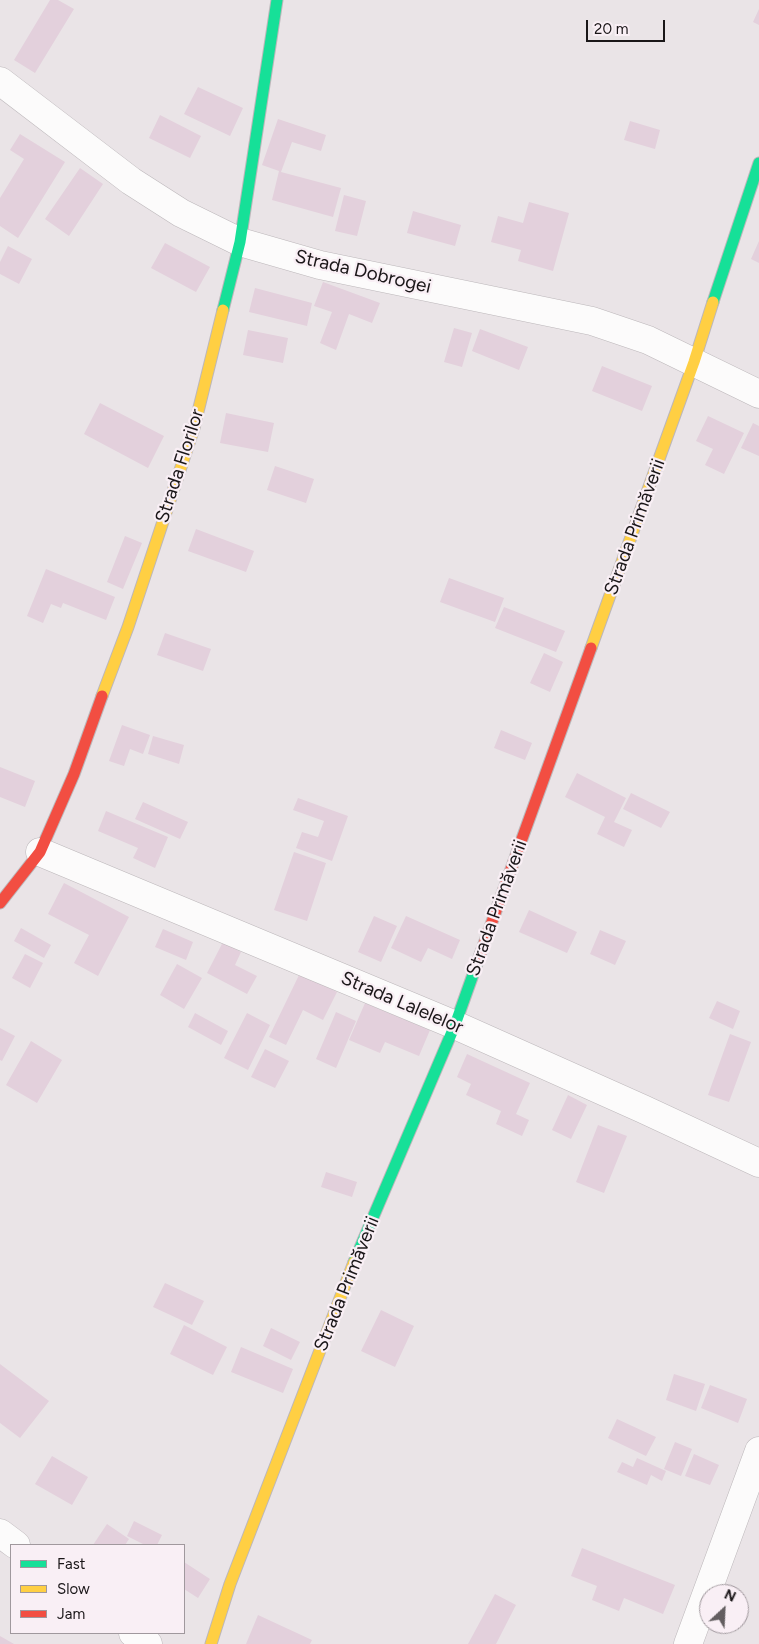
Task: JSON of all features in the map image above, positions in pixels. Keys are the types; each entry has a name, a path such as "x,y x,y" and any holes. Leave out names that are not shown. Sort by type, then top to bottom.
{"street":[{"name":"Strada Florilor","path":"0,903 40,852 74,774 121,645 194,428 240,242 277,0"},
{"name":"Strada Dobrogei","path":"0,81 131,181 181,213 240,242 320,265 592,321 648,340 759,394"},
{"name":"Strada Primăverii","path":"211,1644 230,1584 353,1266 455,1025 694,362 759,163"},
{"name":"Strada Lalelelor","path":"40,852 455,1025 759,1163"},
{"path":"688,1644 759,1451"},
{"path":"0,1533 15,1544"},
{"path":"134,1634 148,1644"}],"building":[{"path":"50,0 58,0 74,9 35,73 14,60"},
{"path":"759,9 759,25 753,22"},
{"path":"198,87 243,108 230,136 184,114"},
{"path":"160,115 201,136 190,158 149,138"},
{"path":"278,119 326,135 321,151 292,142 281,172 341,188 333,217 272,200 279,171 262,165"},
{"path":"630,121 660,130 655,149 624,140"},
{"path":"20,134 65,162 18,238 0,226 0,198 24,159 10,150"},
{"path":"80,168 103,184 69,236 45,219"},
{"path":"344,195 366,201 357,236 335,231"},
{"path":"529,202 569,213 553,271 518,261 521,250 491,242 498,216 523,223"},
{"path":"413,211 461,225 455,246 407,233"},
{"path":"759,241 759,263 751,259"},
{"path":"165,243 210,267 196,292 151,268"},
{"path":"8,246 32,259 19,284 0,274 0,262"},
{"path":"323,282 380,303 372,323 349,314 336,350 320,343 332,312 314,306"},
{"path":"255,288 312,303 307,326 249,312"},
{"path":"454,328 472,333 462,367 444,362"},
{"path":"480,329 528,347 519,370 472,351"},
{"path":"248,330 288,338 283,363 243,355"},
{"path":"602,366 652,386 642,411 592,391"},
{"path":"100,403 164,436 148,468 84,434"},
{"path":"226,413 274,423 268,452 220,443"},
{"path":"708,416 744,433 724,474 705,465 713,449 696,441"},
{"path":"753,423 759,426 759,456 741,448"},
{"path":"275,466 314,479 306,503 267,490"},
{"path":"196,529 254,551 246,572 188,551"},
{"path":"125,536 142,543 123,589 107,582"},
{"path":"46,569 115,597 106,620 63,603 61,608 51,604 43,623 27,616"},
{"path":"449,578 504,598 495,622 440,602"},
{"path":"504,607 565,631 556,652 495,628"},
{"path":"165,633 211,649 203,671 157,655"},
{"path":"544,653 563,662 550,692 530,683"},
{"path":"122,725 150,735 143,754 130,749 124,766 109,761"},
{"path":"501,730 532,743 525,760 494,748"},
{"path":"153,736 184,745 179,764 148,754"},
{"path":"0,767 35,781 25,807 0,797"},
{"path":"577,773 626,798 614,822 632,830 624,847 597,834 605,817 565,797"},
{"path":"631,793 670,812 661,828 623,809"},
{"path":"298,798 348,816 332,861 296,848 302,832 318,837 324,821 293,810"},
{"path":"143,802 188,822 180,839 135,819"},
{"path":"106,811 168,837 155,868 133,858 138,848 98,831"},
{"path":"294,852 326,863 307,921 274,910"},
{"path":"64,883 129,917 98,976 74,963 89,935 48,914"},
{"path":"529,910 577,932 567,953 519,932"},
{"path":"374,916 397,926 381,962 358,952"},
{"path":"406,916 460,940 452,959 428,948 421,962 391,948"},
{"path":"21,928 51,945 44,958 14,941"},
{"path":"163,929 193,942 186,960 155,947"},
{"path":"600,930 626,941 615,965 590,954"},
{"path":"223,942 241,952 235,965 257,976 247,994 207,973"},
{"path":"25,954 43,963 30,988 12,978"},
{"path":"177,964 202,978 184,1009 160,995"},
{"path":"300,973 337,992 323,1020 303,1010 286,1045 269,1037"},
{"path":"717,1001 740,1011 733,1029 709,1018"},
{"path":"365,1003 430,1030 419,1056 385,1042 380,1053 349,1040"},
{"path":"336,1012 356,1021 336,1068 316,1059"},
{"path":"195,1013 228,1031 221,1045 188,1027"},
{"path":"247,1013 270,1025 248,1070 224,1058"},
{"path":"0,1028 15,1036 2,1061 0,1060"},
{"path":"730,1034 751,1042 729,1102 708,1095"},
{"path":"31,1041 62,1060 37,1103 6,1085"},
{"path":"265,1049 289,1061 275,1088 251,1077"},
{"path":"467,1054 530,1083 516,1114 529,1120 522,1136 496,1124 501,1111 466,1095 471,1084 457,1077"},
{"path":"568,1095 587,1105 571,1139 552,1130"},
{"path":"598,1125 627,1136 604,1193 576,1182"},
{"path":"326,1172 357,1182 352,1197 321,1187"},
{"path":"165,1283 204,1301 192,1325 153,1307"},
{"path":"381,1310 414,1326 395,1367 361,1351"},
{"path":"184,1325 227,1347 213,1375 170,1354"},
{"path":"271,1328 300,1342 291,1360 263,1346"},
{"path":"241,1347 293,1369 283,1393 231,1372"},
{"path":"0,1364 49,1401 20,1438 0,1423"},
{"path":"674,1374 705,1384 696,1411 666,1400"},
{"path":"710,1385 747,1399 738,1423 701,1408"},
{"path":"617,1419 656,1437 646,1456 608,1438"},
{"path":"675,1442 692,1449 681,1476 664,1469"},
{"path":"694,1454 719,1465 710,1485 685,1476"},
{"path":"52,1456 88,1477 72,1505 35,1484"},
{"path":"637,1458 666,1471 662,1481 651,1475 647,1485 617,1472 622,1462 633,1467"},
{"path":"134,1521 162,1535 158,1544 143,1544 127,1536"},
{"path":"107,1524 129,1539 126,1544 94,1544"},
{"path":"582,1548 675,1585 663,1614 624,1598 619,1611 592,1600 597,1586 571,1576"},
{"path":"185,1563 210,1579 198,1598 185,1590"},
{"path":"495,1594 516,1605 496,1644 468,1644"},
{"path":"258,1615 312,1640 310,1644 246,1644"},
{"path":"0,1636 14,1644 0,1644"}],"traffic: fast":[{"path":"223,310 240,242 277,0"},
{"path":"713,302 759,163"},
{"path":"354,1262 455,1025 480,955"}],"traffic: slow":[{"path":"591,648 694,362 713,302"},
{"path":"102,696 128,627 194,428 223,310"},
{"path":"211,1644 230,1584 354,1262"}],"traffic: jam":[{"path":"480,955 591,648"},
{"path":"0,903 40,852 74,774 102,696"}]}
